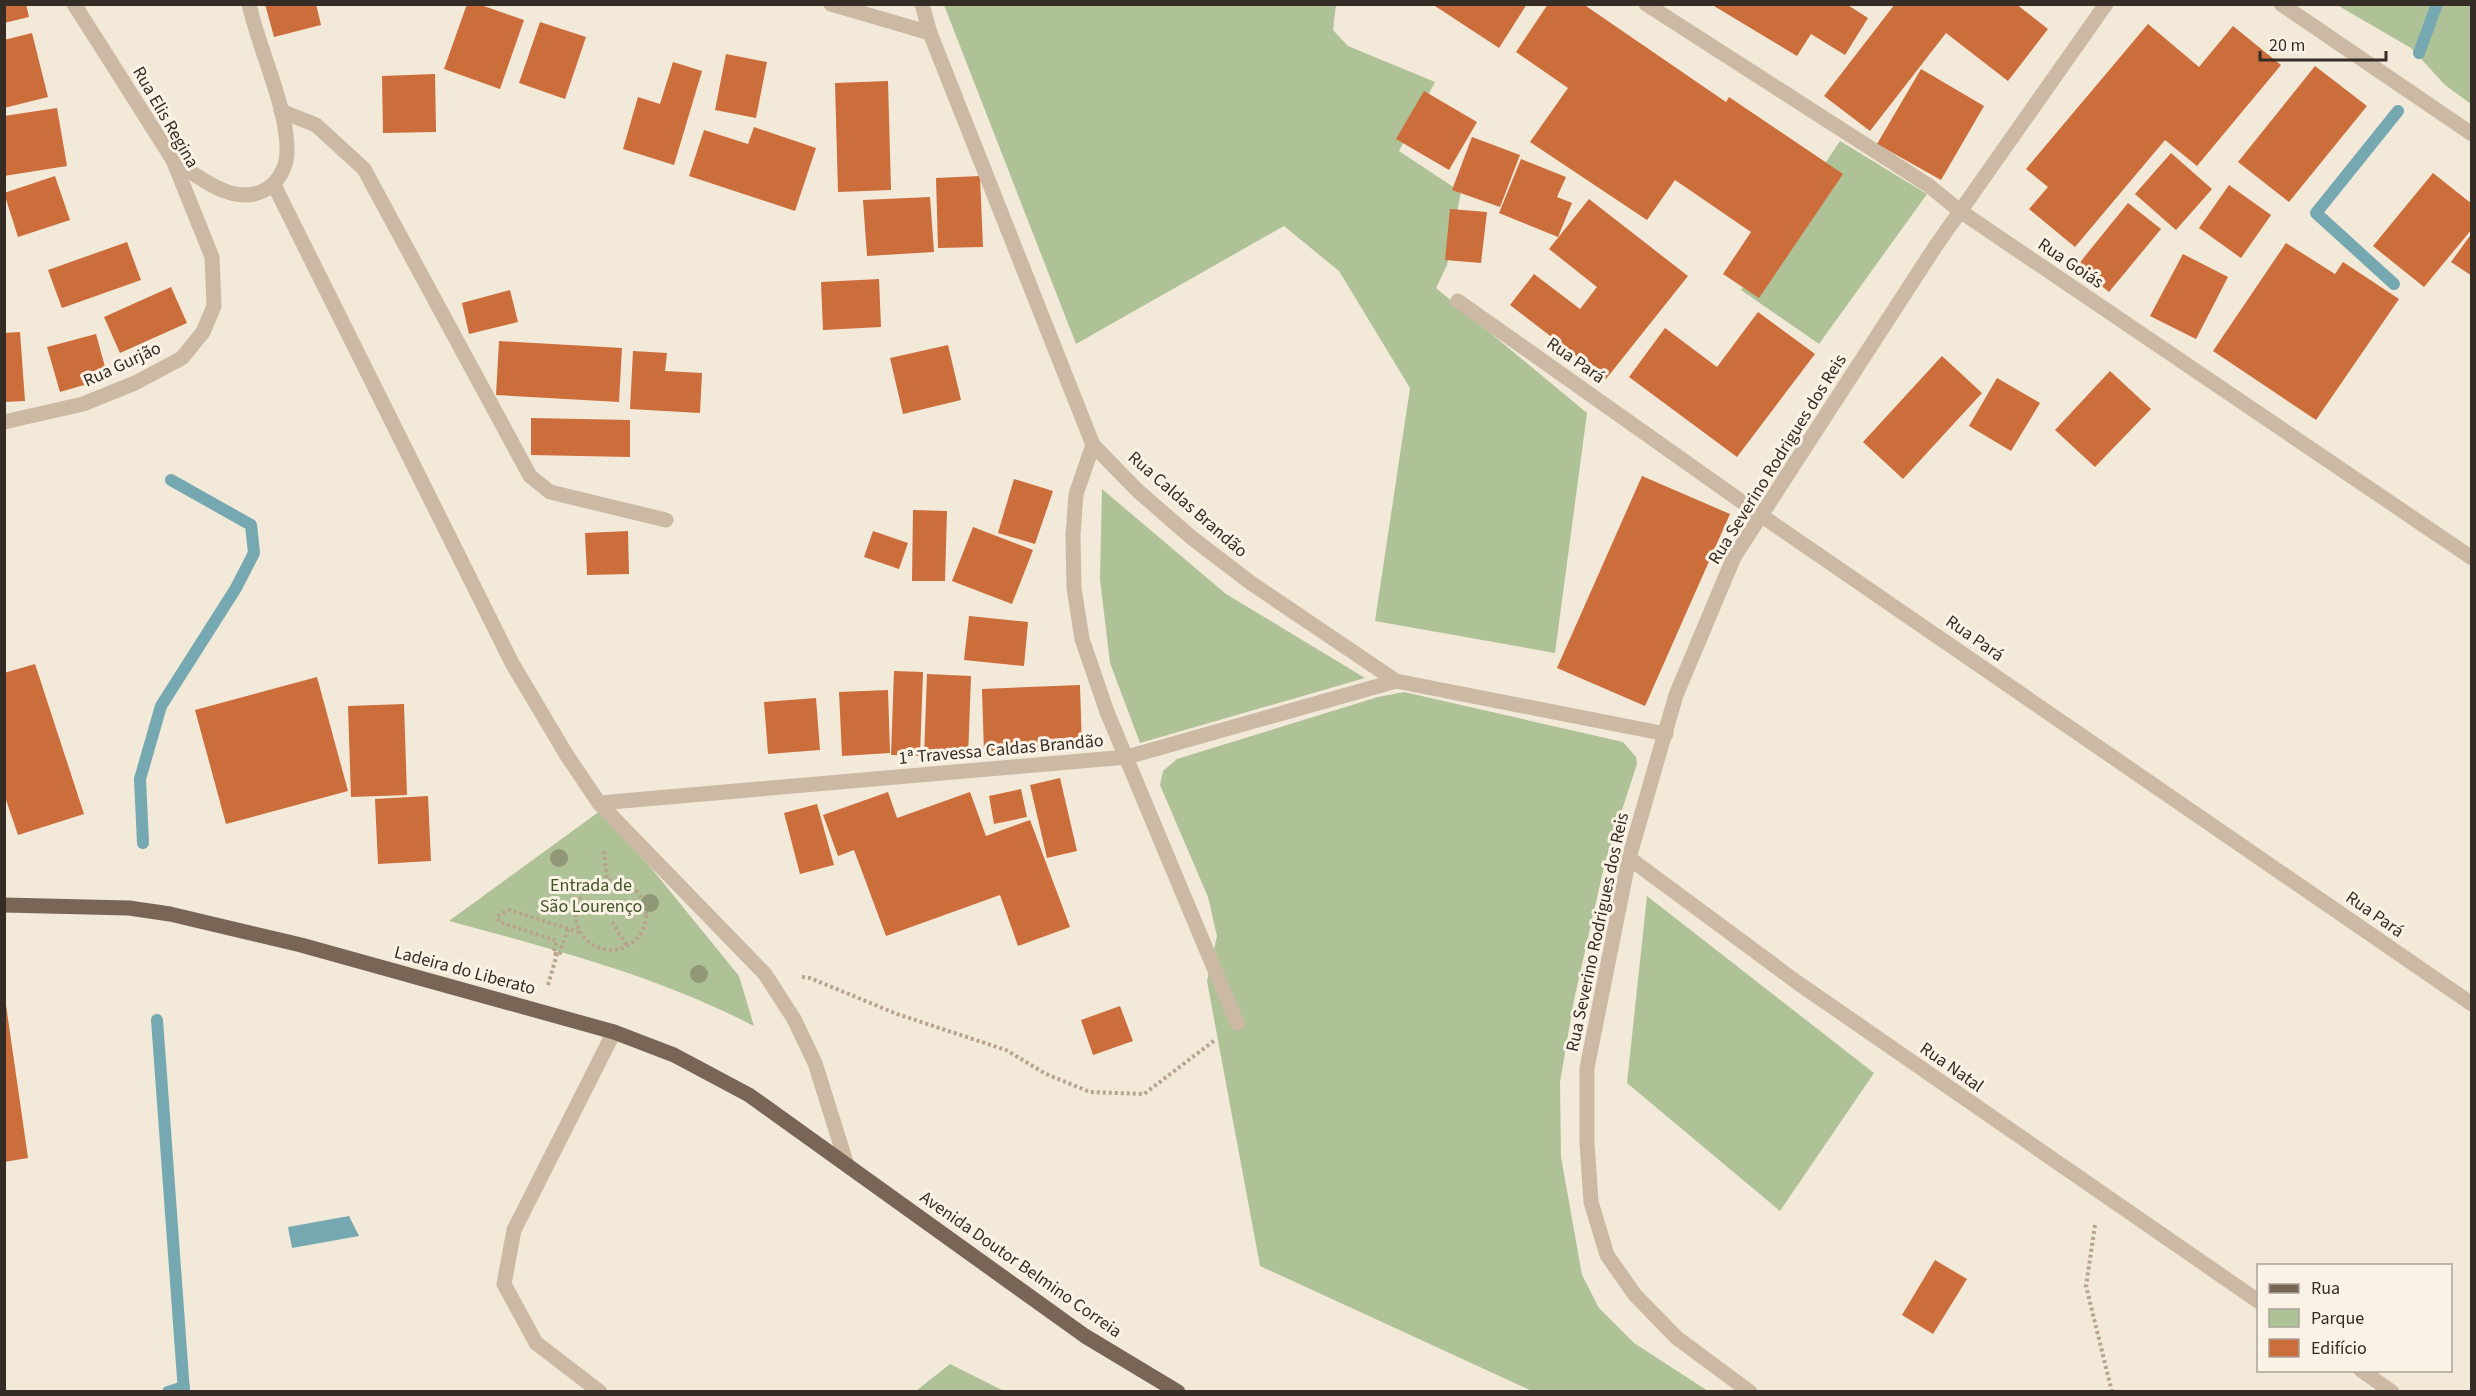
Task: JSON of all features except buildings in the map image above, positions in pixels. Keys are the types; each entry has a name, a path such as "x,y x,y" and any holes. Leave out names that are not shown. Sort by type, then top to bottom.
{"main road":[{"name":"Ladeira do Liberato","path":"4,905 42,904 129,908 223,925 614,1032 674,1055 749,1095 846,1162"},
{"name":"Avenida Doutor Belmino Correia","path":"846,1162 1085,1336 1178,1392"}],"street":[{"name":"Rua Elis Regina","path":"74,4 173,160 212,257"},
{"path":"173,160 217,189 240,194 260,192 274,185 285,165 288,153 280,111 249,4"},
{"path":"831,4 930,33"},
{"name":"Rua Caldas Brandão","path":"922,4 930,33 1093,445 1138,491 1192,538 1251,583 1396,681 1666,734"},
{"name":"Rua Goiás","path":"1646,4 1928,185 1960,211 2472,558"},
{"name":"Rua Severino Rodrigues dos Reis","path":"1750,1392 1677,1338 1635,1295 1607,1255 1591,1202 1587,1143 1587,1068 1629,858 1676,694 1734,558 1960,211 2106,4"},
{"path":"2281,4 2472,134"},
{"path":"280,111 316,125 364,169 530,476 550,492 666,520"},
{"path":"274,185 512,663 566,754 599,803 765,974 794,1019 815,1063 846,1162"},
{"name":"Rua Gurjão","path":"4,422 83,404 135,383 182,357 203,332 214,306 212,257"},
{"name":"Rua Pará","path":"1458,301 1762,516 2472,1004"},
{"path":"1093,445 1077,494 1073,535 1074,588 1082,639 1107,712 1238,1023"},
{"name":"1ª Travessa Caldas Brandão","path":"599,803 1127,758 1396,681"},
{"name":"Rua Natal","path":"1629,858 1798,983 2100,1194 2257,1300"},
{"path":"600,1392 536,1343 504,1284 514,1230 614,1032"},
{"path":"2362,1372 2392,1392"}],"path":[{"path":"568,930 559,955 553,953 557,941 499,922 497,916 510,910 582,934 600,948 612,950 627,946 640,934 646,912 637,892 618,880 596,883 580,899 576,911 577,922 582,934"},
{"path":"612,922 627,946"},
{"path":"765,974 810,978 897,1014 1006,1050 1046,1074 1090,1092 1144,1094 1238,1023"},
{"path":"2100,1194 2086,1286 2112,1392"}],"green space":[{"path":"944,5 1336,5 1333,30 1348,46 1435,82 1399,151 1461,192 1447,265 1436,288 1587,413 1555,653 1375,621 1410,388 1339,271 1284,226 1076,344"},
{"path":"2337,5 2471,5 2471,104 2445,85 2411,48"},
{"path":"1840,141 1927,194 1819,344 1741,290"},
{"path":"1102,489 1226,594 1365,678 1140,743 1110,663 1100,579"},
{"path":"1404,692 1623,742 1636,757 1637,764 1605,862 1574,1000 1560,1082 1561,1157 1582,1275 1599,1308 1634,1343 1708,1391 1532,1391 1260,1266 1207,981 1217,936 1208,897 1160,785 1163,771 1177,759 1378,697"},
{"name":"Entrada de São Lourenço","path":"600,811 652,869 739,976 754,1026 718,1008 643,978 566,953 449,921"},
{"path":"1647,896 1874,1073 1780,1211 1627,1083"},
{"path":"950,1364 1004,1391 916,1391"}],"water":[{"path":"349,1216 359,1236 292,1248 288,1227"}],"waterway":[{"path":"2419,53 2437,4"},
{"path":"2394,284 2316,213 2398,111"},
{"path":"143,843 140,779 161,706 236,588 254,553 251,525 171,480"},
{"path":"157,1020 184,1392"},
{"path":"168,1392 184,1387"}]}
